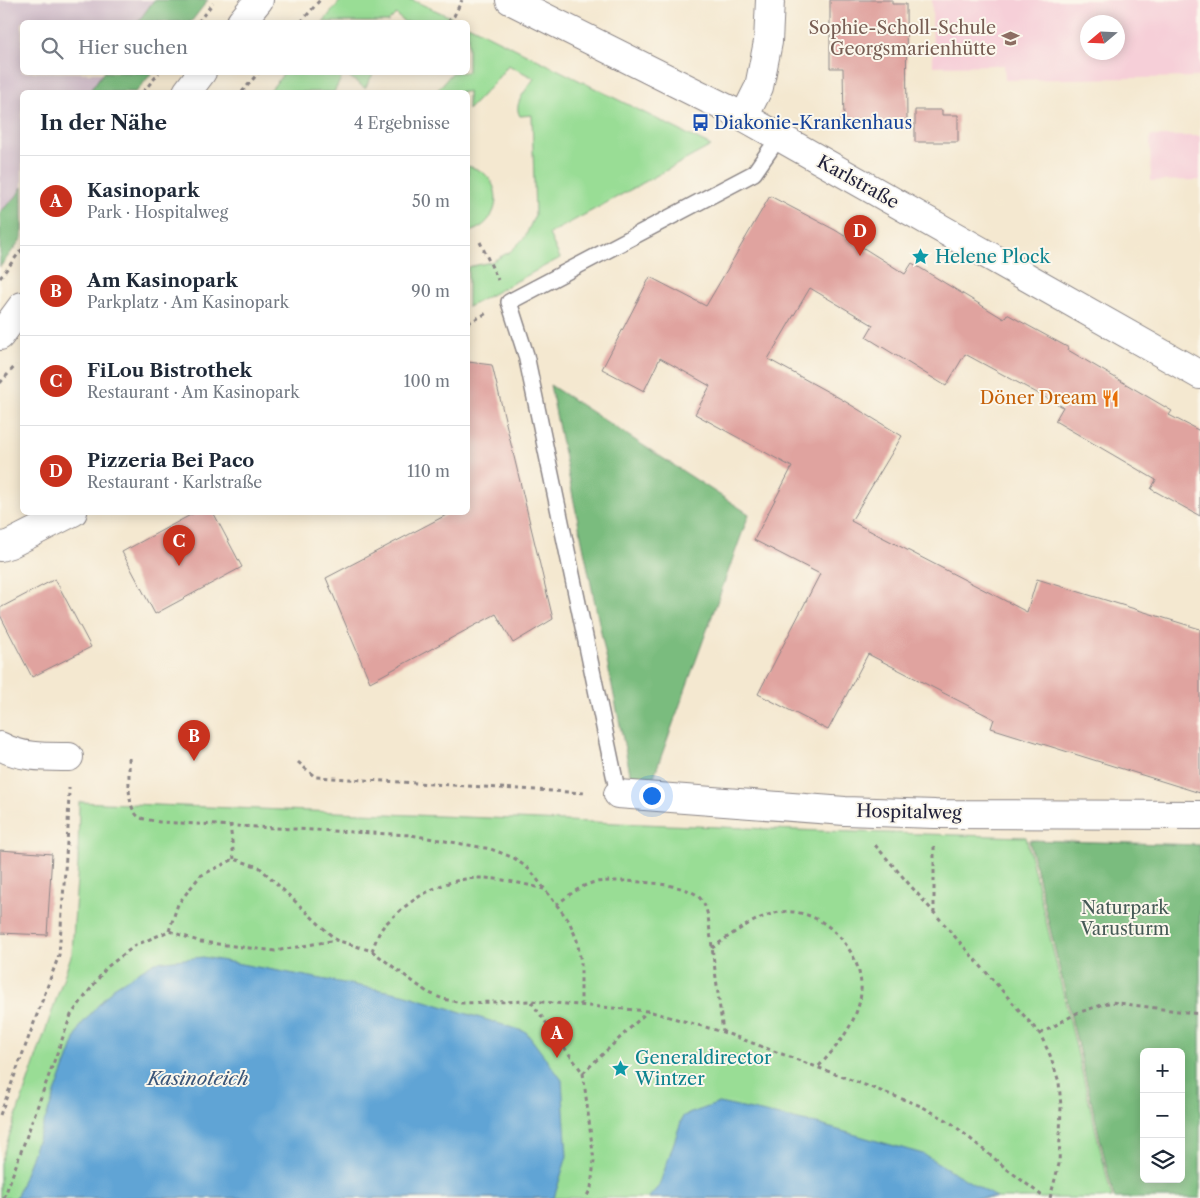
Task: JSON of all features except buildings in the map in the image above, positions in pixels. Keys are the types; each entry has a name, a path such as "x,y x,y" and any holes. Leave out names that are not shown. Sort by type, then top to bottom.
{"street":[{"path":"243,20 259,0"},
{"name":"Karlstraße","path":"510,0 744,118 1200,374"},
{"path":"744,118 759,88 768,42 770,0"},
{"path":"188,90 200,75"},
{"path":"0,336 20,309"},
{"path":"0,547 10,544 67,515"},
{"path":"0,746 13,753 30,756 69,757"},
{"name":"Hospitalweg","path":"618,794 845,811 935,814 1200,814"}],"lane":[{"path":"618,794 526,355 509,302 754,173 779,137"}],"path":[{"path":"199,20 214,0"},
{"path":"303,20 320,0"},
{"path":"450,20 462,0"},
{"path":"145,90 157,75"},
{"path":"244,90 256,75"},
{"path":"480,242 509,302"},
{"path":"0,278 20,252"},
{"path":"0,383 17,363"},
{"path":"0,1115 59,955 68,828 69,757"},
{"path":"130,758 130,803 140,818 159,822 230,824 411,835 491,849 514,858 530,870 569,921 577,940 582,962 581,1005"},
{"path":"298,762 315,777 618,794"},
{"path":"845,811 1040,1034 1050,1054 1059,1082 1061,1107 1059,1164 1050,1198"},
{"path":"934,915 935,814"},
{"path":"230,824 234,859"},
{"path":"169,931 178,904 200,876 234,859 259,867 336,940 372,951 427,992 443,1000 461,1003 531,1001 648,1011 723,1032 921,1106 950,1122 1045,1198"},
{"path":"372,951 383,927 403,908 441,885 459,880 484,878 545,889"},
{"path":"556,905 574,891 596,882 652,882 686,890 697,895 704,904 723,1032"},
{"path":"712,948 750,923 778,913 795,912 810,916 826,924 842,938 854,960 860,980 860,1002 853,1022 841,1040 818,1067"},
{"path":"4,1198 71,1015 107,967 136,945 169,931 201,942 275,951 336,940"},
{"path":"531,1001 583,1073 594,1161 591,1188 586,1198"},
{"path":"1040,1034 1077,1013 1111,1002 1200,1014"},
{"path":"583,1073 648,1011"}],"shaded area":[{"path":"0,0 154,0 139,20 20,20 20,75 102,75 90,90 20,90 20,190 16,197 0,212"},
{"name":"Sophie-Scholl-Schule Georgsmarienhütte","path":"932,0 1200,0 1200,77 1005,80 1004,65 933,66"},
{"path":"1150,136 1200,136 1200,180 1151,181"}],"green space":[{"path":"154,0 208,0 193,20 139,20"},
{"path":"341,0 412,0 457,20 402,20 396,14 390,20 325,20"},
{"path":"470,26 711,146 549,234 560,258 470,306 470,267 491,262 511,251 525,237 535,215 532,115 520,116 518,111 519,101 534,78 508,65 470,108 470,90 438,90 450,75 470,75"},
{"path":"102,75 150,75 138,90 90,90"},
{"path":"282,75 343,75 335,90 271,90"},
{"path":"347,75 372,75 365,88"},
{"path":"470,167 481,171 488,177 496,194 494,210 490,218 477,229 470,231"},
{"path":"20,190 20,241 0,267 0,212 16,197"},
{"path":"550,385 749,514 653,779 631,778"},
{"path":"79,802 822,831 1026,837 1112,1198 0,1198 0,1163 72,953 78,863"},
{"name":"Naturpark Varusturm","path":"1029,840 1200,845 1200,1198 1114,1198"}],"water":[{"name":"Kasinoteich","path":"203,957 403,994 526,1032 562,1080 567,1156 554,1198 16,1198 80,1026 115,986 155,962"},
{"path":"719,1103 817,1124 923,1154 997,1198 648,1198 659,1186 683,1116"}],"place":[{"name":"Sophie-Scholl-Schule Georgsmarienhütte","path":"1010,38"},
{"name":"Diakonie-Krankenhaus","path":"700,123"},
{"name":"Pizzeria Bei Paco","path":"860,256"},
{"name":"Helene Plock","path":"921,257"},
{"name":"Döner Dream","path":"1111,398"},
{"name":"FiLou Bistrothek","path":"179,566"},
{"name":"Am Kasinopark","path":"194,761"},
{"name":"Kasinopark","path":"557,1058"},
{"name":"Generaldirector Wintzer","path":"621,1068"}]}
